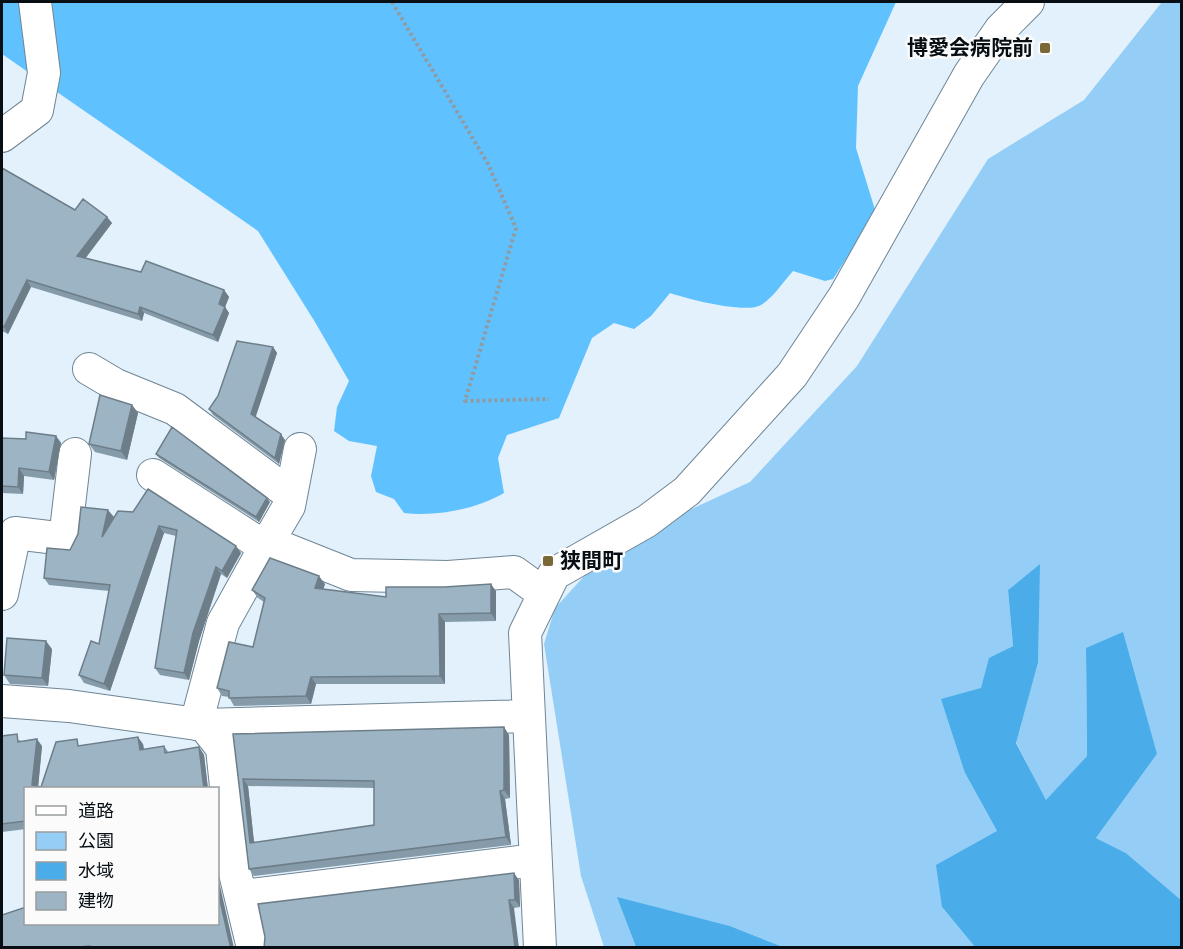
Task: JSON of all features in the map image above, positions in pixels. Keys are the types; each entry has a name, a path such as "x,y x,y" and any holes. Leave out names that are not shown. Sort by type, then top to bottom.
{"street":[{"path":"2,136 37,110 44,73 35,2"},
{"path":"540,948 525,633 543,593 554,574 647,521 687,491 792,375 844,297 969,75 1001,29 1028,2"},
{"path":"89,369 116,385 175,409 291,495"},
{"path":"200,724 224,623 289,506 300,449"},
{"path":"2,594 15,533 65,539 75,454"},
{"path":"153,476 267,544 351,575 448,577 514,572 543,593"},
{"path":"2,701 69,706 200,724 528,716"},
{"path":"200,724 222,748 225,853 242,896 253,948"},
{"path":"242,896 536,860"}],"path":[{"path":"392,2 488,164 516,228 465,401 549,399"}],"green space":[{"path":"1162,2 1181,2 1181,900 1126,853 1096,838 1157,754 1086,648 1087,756 1046,801 1016,742 1038,663 1039,565 1008,590 1013,646 990,658 965,773 997,831 942,907 975,947 783,947 730,926 618,898 636,947 604,947 581,876 544,644 555,608 588,572 685,512 750,482 857,366 988,159 1084,100"}],"shaded area":[{"path":"2,2 896,2 858,86 856,148 876,213 833,279 825,281 793,271 761,305 743,308 716,305 670,293 651,316 634,329 614,323 592,338 559,418 507,435 498,458 504,493 456,511 429,514 404,513 394,499 376,492 371,476 377,446 349,441 334,431 337,407 349,381 258,231 2,54"}],"water":[{"path":"1040,564 1038,663 1016,743 1046,800 1087,756 1086,648 1123,632 1157,754 1096,838 1126,853 1181,900 1181,945 1179,947 975,947 942,907 936,865 997,831 965,773 941,699 981,688 989,658 1013,646 1008,590"},
{"path":"617,897 730,926 783,947 636,947"}],"building":[{"path":"2,168 75,210 83,199 107,217 77,256 141,272 146,261 224,290 219,304 225,307 213,335 140,307 138,314 27,280 4,327 2,326"},
{"path":"237,341 273,347 251,414 281,434 275,458 209,409 218,396"},
{"path":"100,395 132,405 121,451 89,444"},
{"path":"172,427 267,498 256,517 156,454"},
{"path":"26,432 56,436 49,472 19,468 18,487 2,486 2,438 26,439"},
{"path":"148,489 236,546 222,571 216,567 193,633 184,673 155,668 177,530 159,526 104,684 79,675 91,641 99,644 110,585 44,578 47,548 70,550 78,534 81,507 108,510 102,537 118,511 133,512"},
{"path":"270,558 319,576 315,588 386,597 386,587 491,584 491,613 439,614 440,676 311,677 306,696 229,698 229,691 217,688 229,642 253,647 265,598 252,590"},
{"path":"7,638 46,641 42,678 4,675"},
{"path":"504,727 504,790 500,791 506,837 249,869 233,734","holes":["243,779 374,781 374,825 250,843"]},
{"path":"17,734 18,742 37,739 32,785 41,787 24,787 24,821 2,824 2,736"},
{"path":"138,737 140,750 164,746 165,753 199,747 204,787 41,787 56,742 77,739 78,746"},
{"path":"514,873 515,900 509,900 515,947 264,948 265,937 258,904"},
{"path":"219,896 232,948 91,948 90,946 2,948 2,915 24,908 24,925 219,925"}],"place":[{"name":"博愛会病院前","path":"1045,48"},
{"name":"狭間町","path":"548,561"}]}
